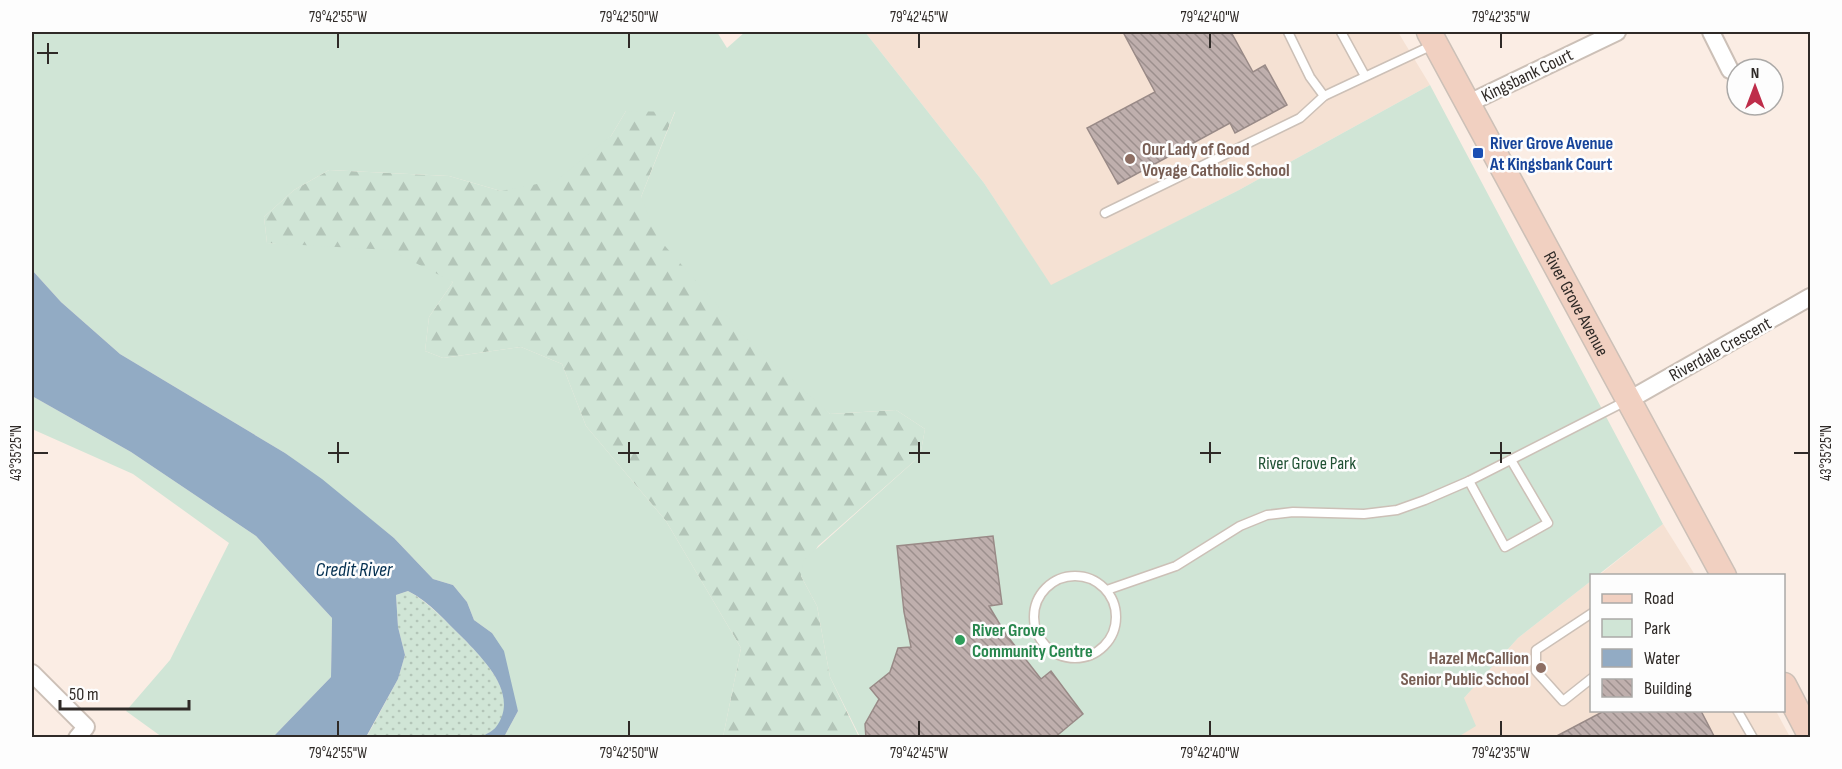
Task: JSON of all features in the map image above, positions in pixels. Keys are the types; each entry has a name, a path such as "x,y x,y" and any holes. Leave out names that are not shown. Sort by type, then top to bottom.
{"street":[{"name":"Kingsbank Court","path":"1469,103 1617,32"},
{"path":"1711,32 1725,60"},
{"name":"River Grove Avenue","path":"1433,37 1721,574"},
{"name":"Riverdale Crescent","path":"1629,400 1810,297"},
{"path":"32,673 86,727 77,738"},
{"path":"1785,688 1810,735"}],"lane":[{"path":"1288,32 1310,77 1324,96"},
{"path":"1341,32 1365,76"},
{"path":"1106,213 1300,118 1324,96 1365,76 1433,37"},
{"path":"1107,590 1176,566 1240,526 1267,515 1293,512 1364,514 1397,510 1469,481 1629,400"},
{"path":"1469,481 1505,547 1548,523 1511,460"},
{"path":"1089,578 1107,590 1113,599 1117,622 1112,638 1103,649 1077,660 1056,655 1041,642 1033,624 1034,608 1039,596 1057,579 1089,578"},
{"path":"1590,614 1536,650 1536,671 1563,701 1590,680"},
{"path":"1738,712 1753,738"}],"shaded area":[{"name":"Our Lady of Good Voyage Catholic School","path":"865,32 1398,32 1430,85 1239,190 1051,286 984,183"},
{"path":"1663,524 1694,574 1600,574"},
{"name":"Hazel McCallion Senior Public School","path":"1590,582 1590,712 1777,712 1790,737 1414,738 1464,698 1518,638"}],"green space":[{"name":"River Grove Park","path":"32,32 717,32 727,48 745,32 865,32 984,183 1051,285 1239,190 1430,85 1663,524 1599,574 1590,574 1590,582 1518,638 1464,698 1476,726 1458,737 860,737 830,677 817,606 801,576 804,560 920,456 925,429 896,410 830,414 746,338 658,238 641,197 675,112 626,111 611,136 557,180 501,191 449,176 329,170 294,190 264,217 267,243 390,250 453,282 429,317 425,351 443,358 521,347 562,364 586,426 666,521 741,648 723,737 504,737 518,711 492,633 474,620 467,602 453,585 433,579 394,538 285,453 120,354 61,302 32,270"},
{"path":"626,111 675,111 641,197 830,414 896,410 925,429 920,456 818,546 801,576 817,606 830,677 859,737 723,737 741,648 666,521 586,426 562,364 521,347 443,358 425,351 429,317 453,282 305,247 267,243 264,217 294,190 329,170 449,176 501,191 611,136"},
{"path":"32,396 131,452 256,536 332,618 331,677 273,737 162,737 126,711 170,660 229,543 133,474 32,429"},
{"path":"408,591 431,607 464,639 497,679 504,703 503,715 497,727 481,737 366,738 398,679 405,655 398,627 396,595"}],"water":[{"name":"Credit River","path":"32,270 61,302 120,354 285,453 322,479 394,538 433,579 453,585 467,602 474,620 492,633 504,651 518,711 504,737 481,737 496,727 502,715 504,703 497,679 472,647 424,601 408,591 396,595 398,627 405,655 398,679 366,737 273,737 331,677 332,618 256,536 131,452 32,396"}],"building":[{"path":"1123,32 1231,32 1253,72 1265,65 1287,105 1235,133 1230,123 1118,184 1087,128 1155,92"},
{"name":"River Grove Community Centre","path":"993,536 1002,604 989,606 1005,633 1041,679 1051,671 1083,714 1054,738 866,738 865,724 879,699 870,688 890,672 898,648 911,647 904,612 897,546"},
{"path":"1602,712 1702,712 1715,738 1553,738"}],"place":[{"name":"River Grove Avenue At Kingsbank Court","path":"1478,153"},
{"name":"Our Lady of Good Voyage Catholic School","path":"1130,159"},
{"name":"River Grove Community Centre","path":"960,640"},
{"name":"Hazel McCallion Senior Public School","path":"1541,668"}]}
